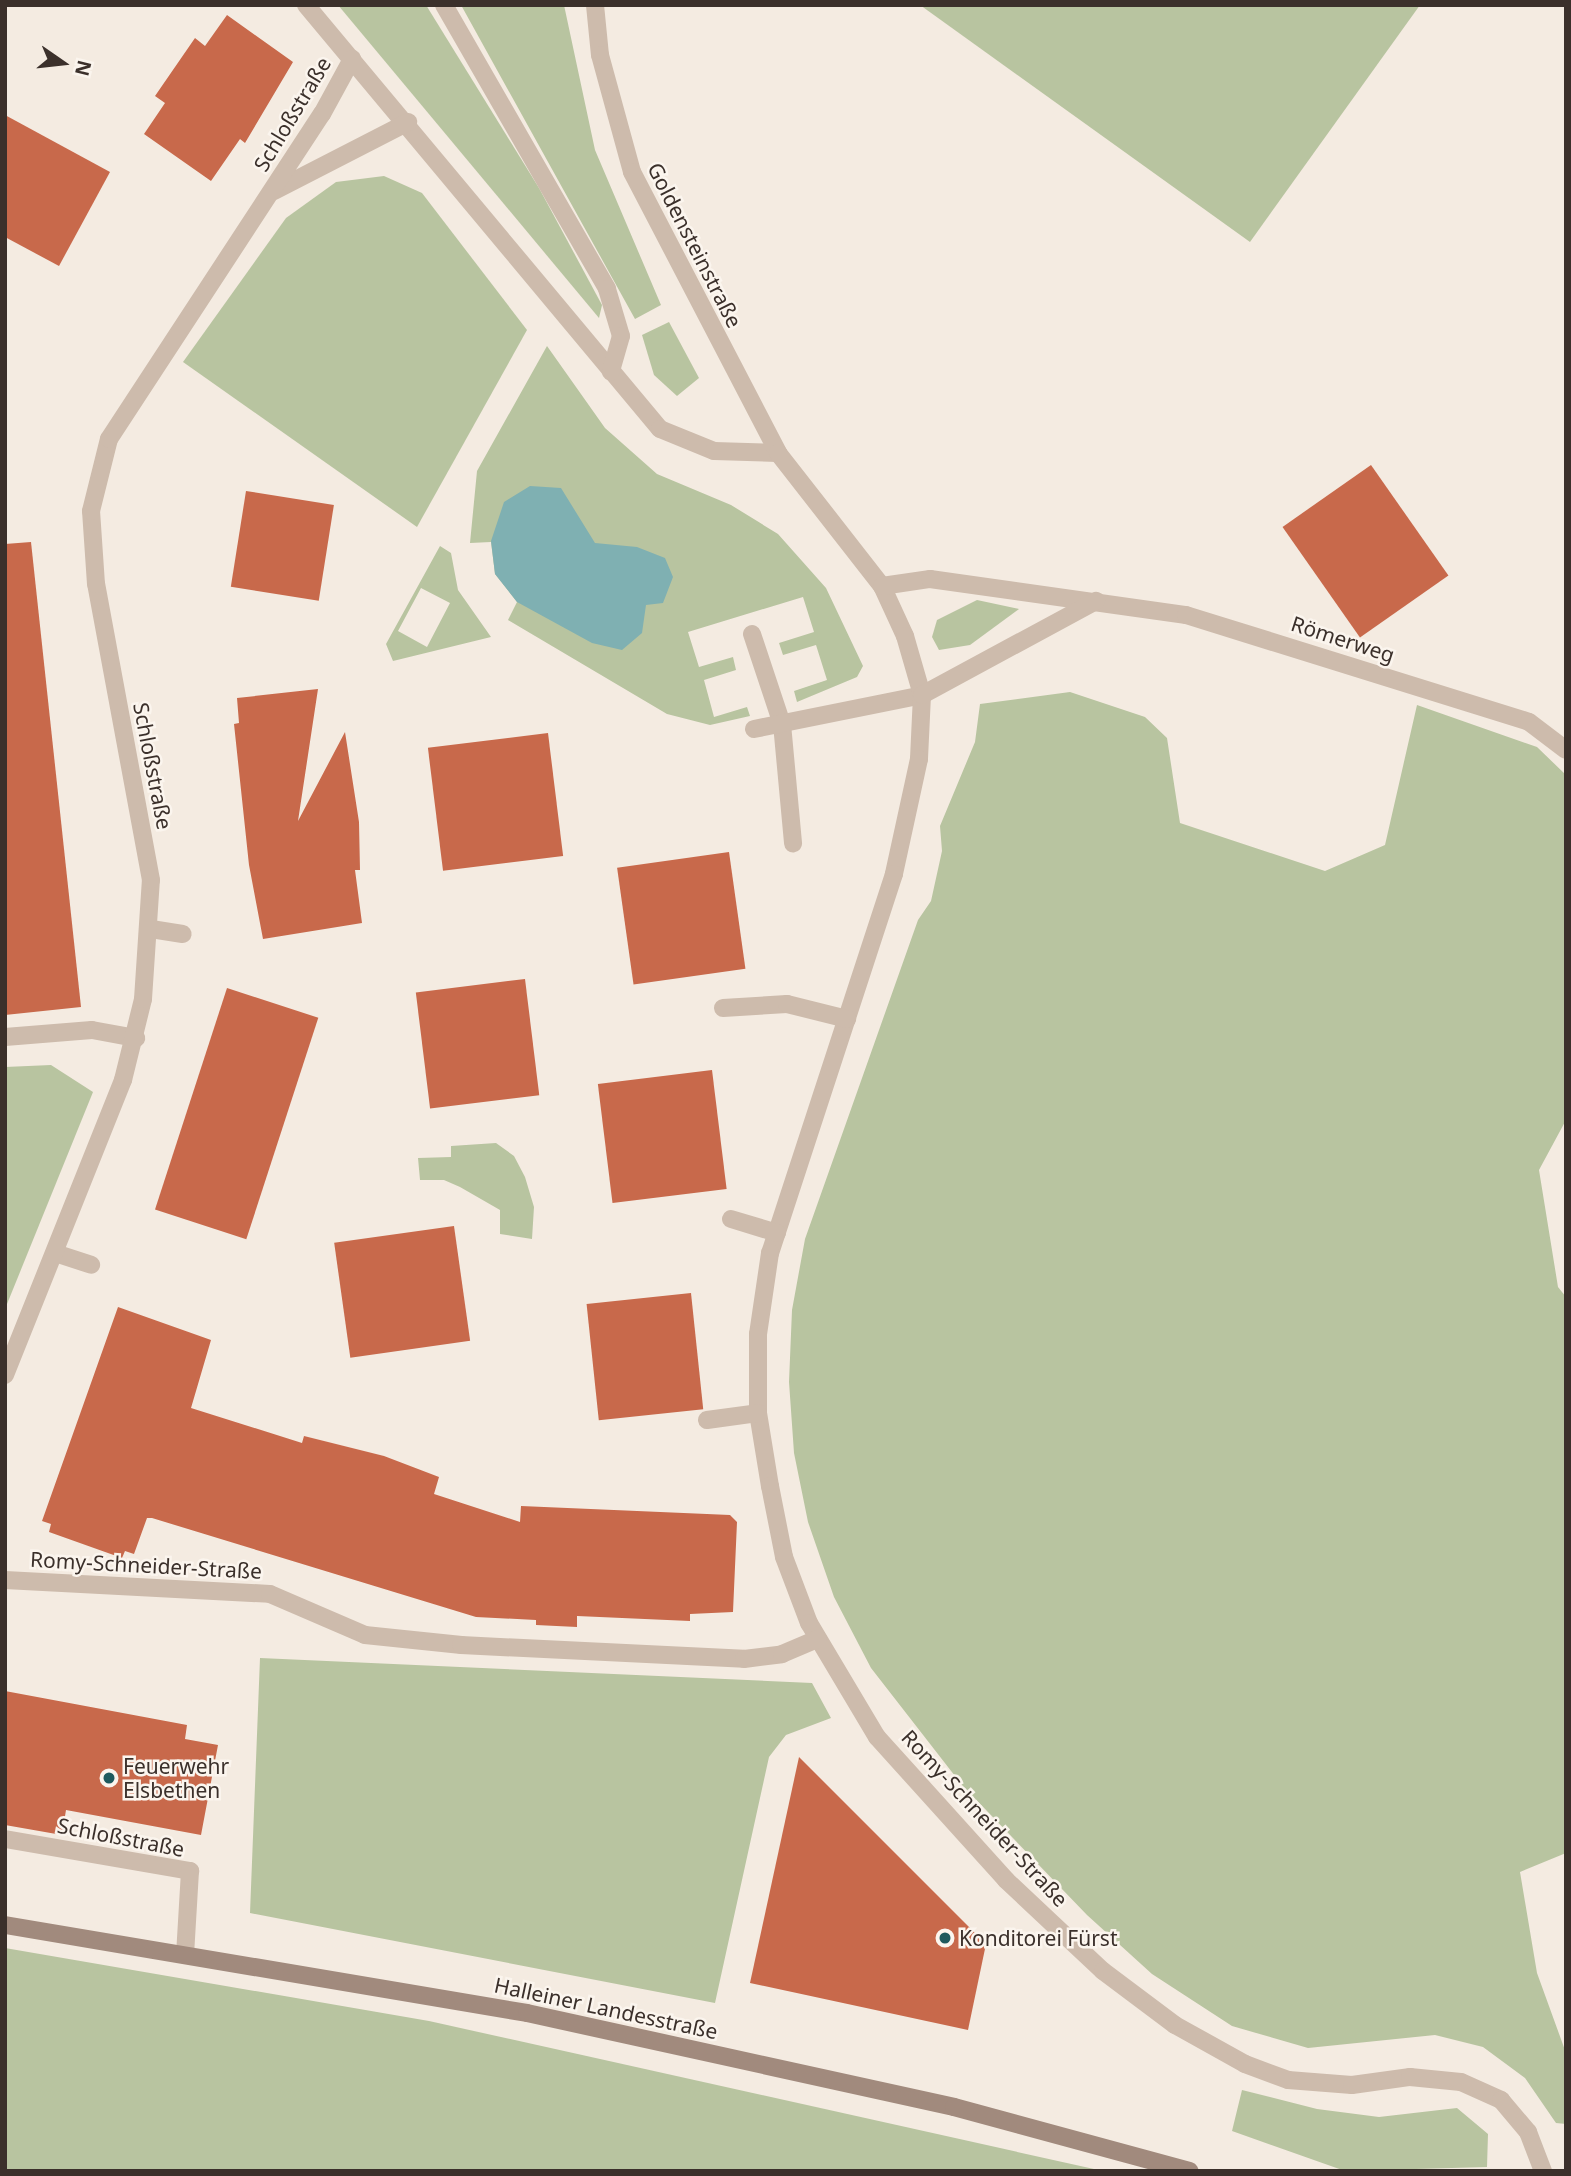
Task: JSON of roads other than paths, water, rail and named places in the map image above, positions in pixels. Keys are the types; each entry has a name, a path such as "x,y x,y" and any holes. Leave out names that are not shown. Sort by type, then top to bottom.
{"main road":[{"name":"Halleiner Landesstraße","path":"5,1925 527,2012 954,2108 1189,2171"}],"street":[{"path":"306,5 408,122 660,429 714,451 778,453"},
{"path":"444,5 607,289 621,337 611,372"},
{"name":"Goldensteinstraße","path":"595,5 600,55 632,172 778,453 882,586 905,636 922,695"},
{"name":"Schloßstraße","path":"5,1375 55,1253 136,1038 151,929 152,880 96,584 91,511 109,439 271,193 352,59"},
{"name":"Schloßstraße","path":"271,193 408,122"},
{"name":"Römerweg","path":"882,586 930,579 1186,615 1529,722 1566,750"},
{"path":"754,729 922,695 1096,601"},
{"path":"752,634 782,724 793,843"},
{"name":"Romy-Schneider-Straße","path":"922,695 919,759 894,874 777,1233 758,1334 758,1413 784,1557 818,1639 877,1737 940,1811 1103,1971 1175,2025 1245,2064 1288,2080 1352,2085 1410,2077 1461,2082 1501,2100 1528,2132 1543,2171"},
{"path":"151,929 183,934"},
{"path":"723,1008 787,1004 847,1019"},
{"path":"5,1037 92,1030 136,1038"},
{"path":"731,1219 777,1233"},
{"path":"55,1253 91,1265"},
{"path":"707,1420 758,1413"},
{"name":"Romy-Schneider-Straße","path":"5,1580 270,1594 365,1636 461,1645 744,1659 782,1654 818,1639"},
{"name":"Schloßstraße","path":"5,1839 190,1871 186,1955"}],"water":[{"path":"530,486 561,488 595,543 637,547 665,558 673,577 663,603 646,605 642,633 622,650 592,643 517,602 495,574 491,541 504,502"}],"place":[{"name":"Feuerwehr Elsbethen","path":"109,1778"},
{"name":"Konditorei Fürst","path":"945,1938"}]}
